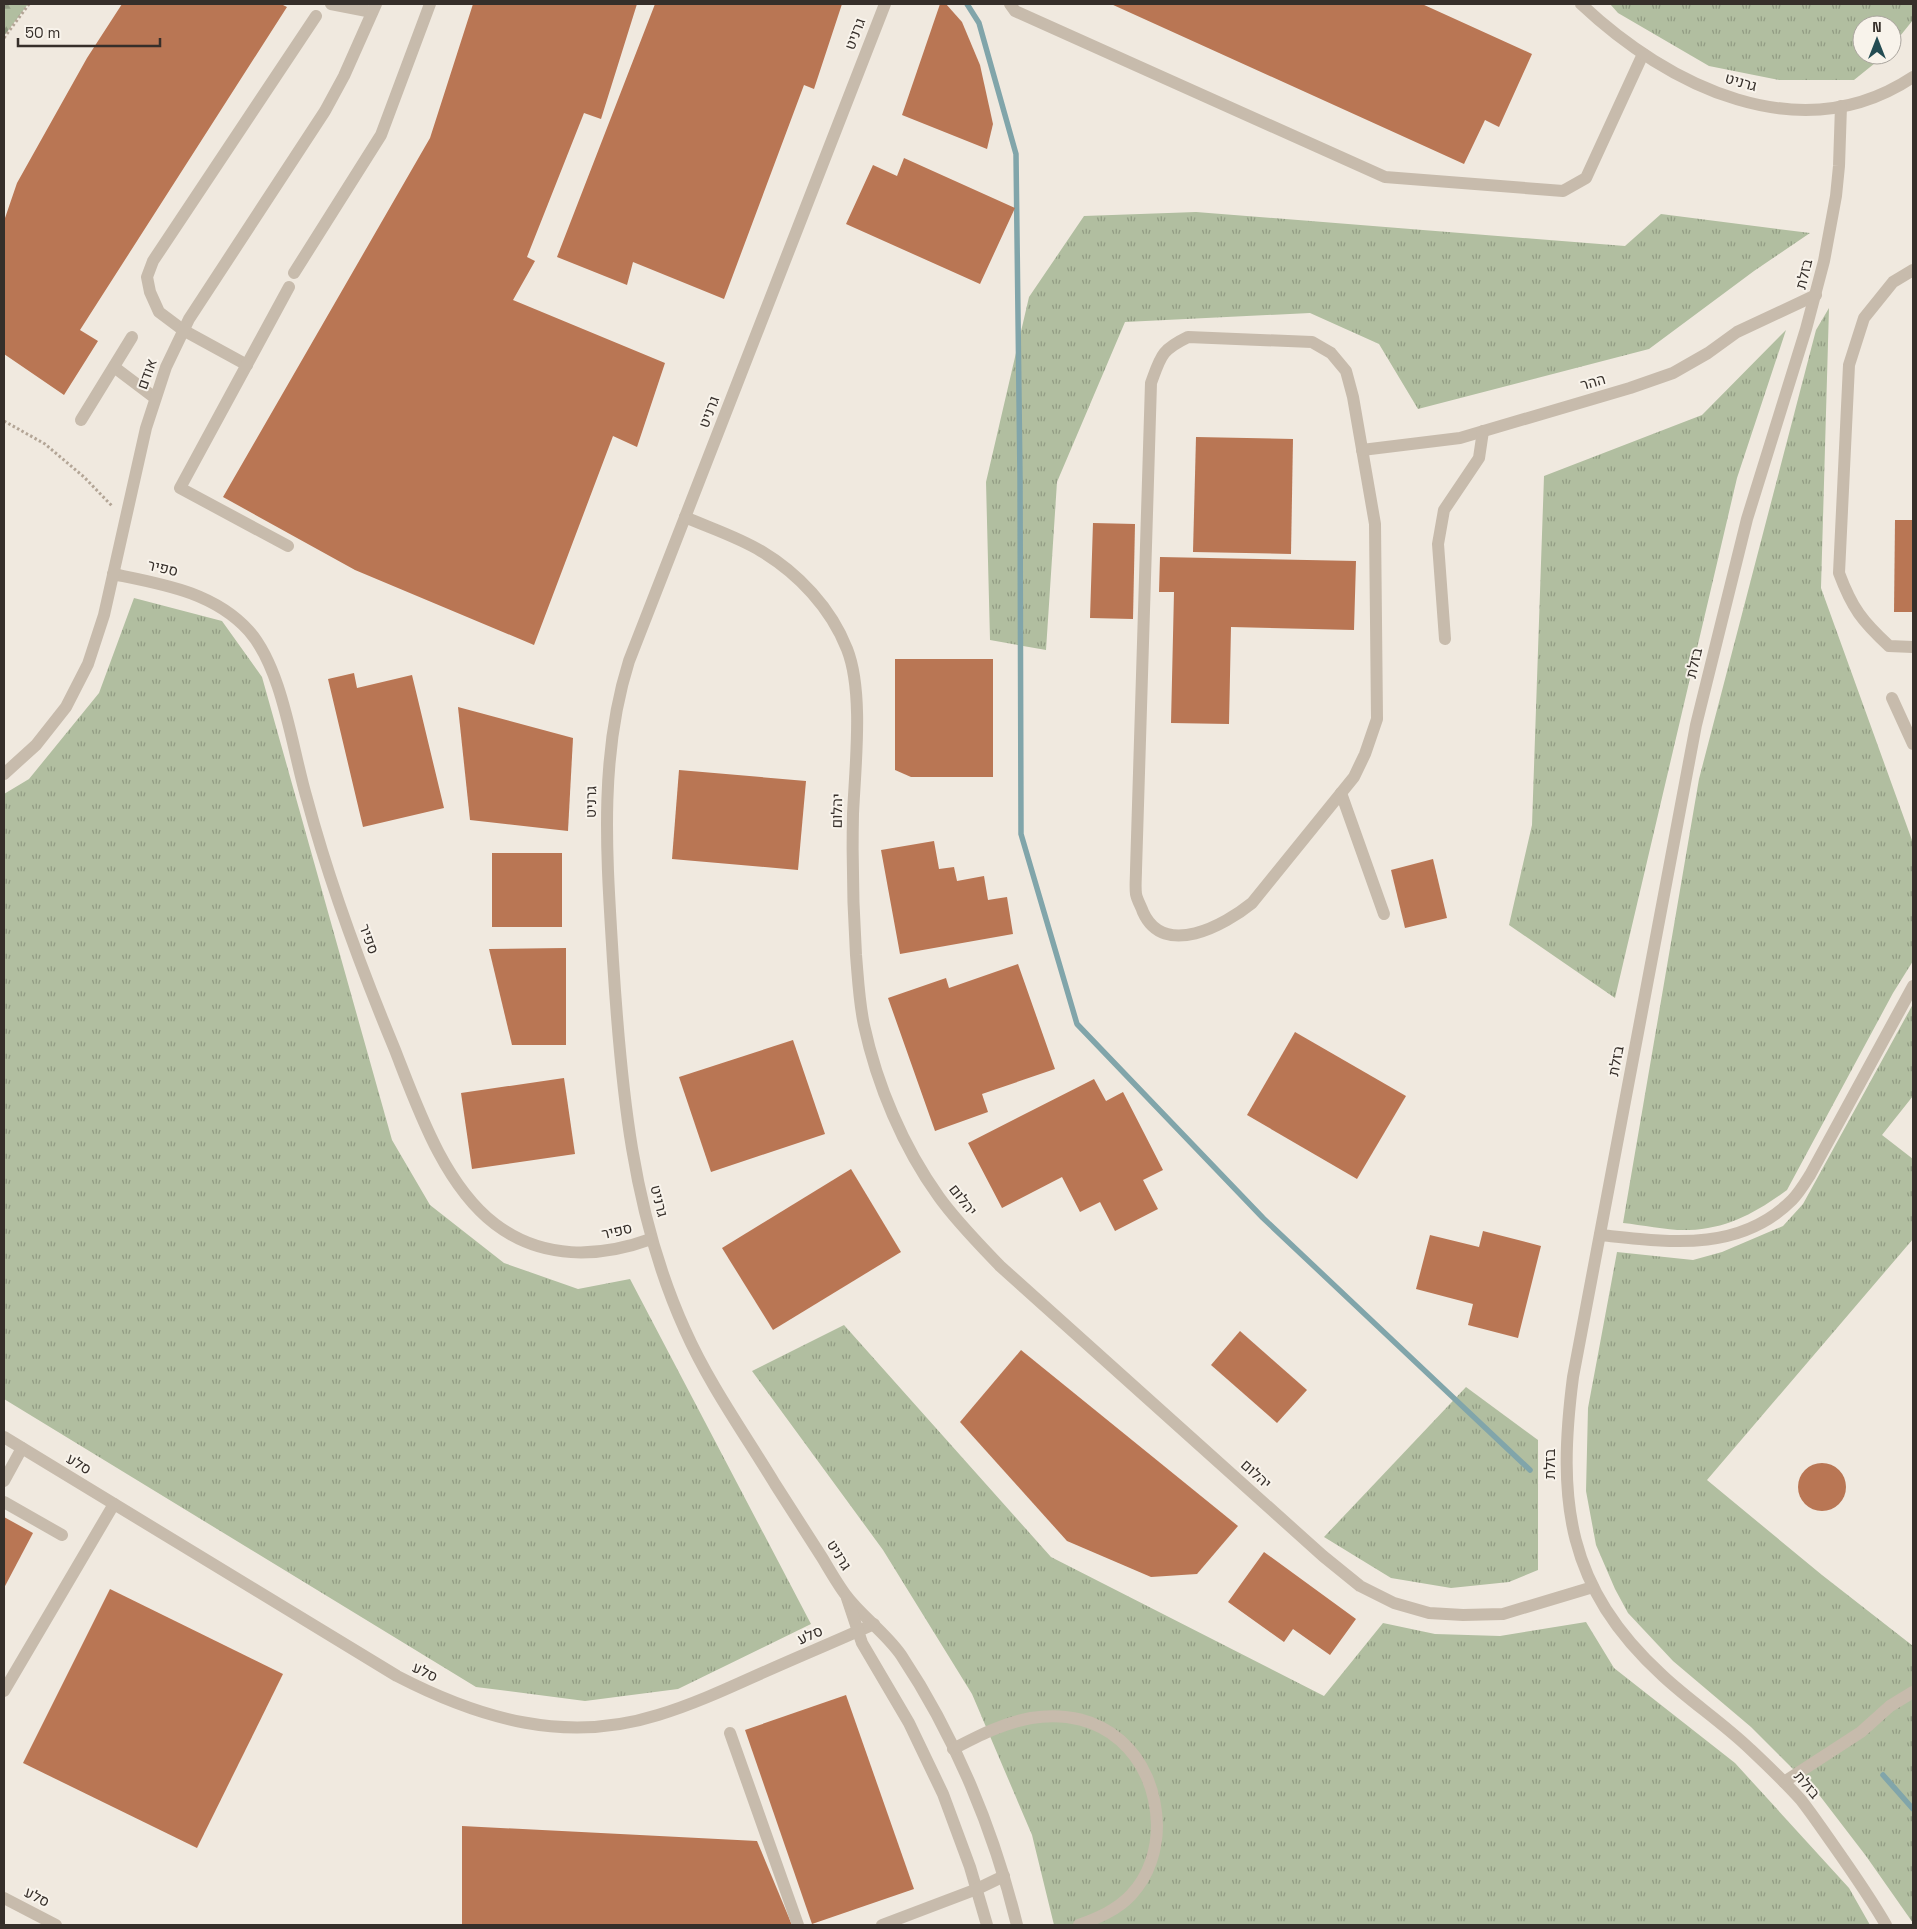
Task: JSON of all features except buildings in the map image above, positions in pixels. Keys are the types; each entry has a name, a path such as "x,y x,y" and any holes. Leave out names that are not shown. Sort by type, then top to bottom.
{"street":[{"path":"331,4 374,8"},
{"path":"294,273 381,135 430,4"},
{"name":"גרניט","path":"846,1596 701,1363 671,1298 651,1238 631,1148 620,1062 606,848 607,789 612,732 621,686 629,661 885,4"},
{"path":"1010,4 1015,10 1024,15 1385,177 1395,178 1564,191 1586,178 1643,54"},
{"name":"גרניט","path":"1581,4 1621,39 1657,64 1696,85 1736,100 1777,108 1818,110 1858,103 1896,88 1913,77"},
{"name":"אודם","path":"4,774 36,745 66,707 88,664 104,615 142,443 155,398 183,330 198,303 325,111 344,76 374,8"},
{"path":"246,365 183,330 159,312 150,292 147,277 153,260 316,16"},
{"name":"בזלת","path":"1841,106 1836,196 1816,294 1747,519 1701,703 1574,1376 1567,1429 1566,1467 1567,1497 1580,1557 1593,1587 1611,1617 1634,1647 1664,1676 1748,1747 1802,1801 1872,1901 1886,1925"},
{"path":"1913,270 1893,282 1864,318 1849,365 1839,573 1849,600 1865,624 1889,646 1913,647"},
{"path":"288,287 180,488 288,546"},
{"name":"ההר","path":"1362,450 1460,438 1630,388 1673,373 1708,353 1737,332 1816,294"},
{"path":"81,420 132,337"},
{"path":"1188,337 1312,342 1331,353 1346,371 1353,397 1362,450 1375,524 1377,719 1365,754 1354,777 1342,793 1252,903 1235,917 1209,930 1182,935 1165,934 1148,922 1136,895 1151,383 1160,356 1171,345 1188,337"},
{"path":"114,367 155,398"},
{"path":"1445,639 1438,544 1444,510 1479,458 1483,431"},
{"name":"יהלום","path":"685,517 760,550 787,568 808,588 832,619 847,649 854,681 856,710 852,880 858,979 864,1023 875,1069 916,1161 939,1197 962,1226 1007,1273 1316,1549 1360,1586 1394,1603 1429,1613 1463,1615 1503,1614 1593,1587"},
{"name":"ספיר","path":"113,574 178,588 216,604 234,616 262,650 274,674 320,847 367,981 438,1150 455,1180 474,1205 495,1224 516,1238 538,1247 561,1252 584,1254 606,1252 629,1247 651,1238"},
{"path":"1892,698 1913,744"},
{"path":"1342,793 1384,914"},
{"path":"1600,1235 1669,1242 1703,1241 1737,1234 1766,1221 1793,1199 1810,1175 1913,986"},
{"name":"סלע","path":"4,1437 397,1676 474,1711 501,1719 558,1728 590,1727 656,1716 692,1704 874,1624"},
{"path":"4,1480 22,1448"},
{"path":"4,1502 62,1535"},
{"path":"4,1691 114,1504"},
{"path":"846,1596 900,1654 935,1712 988,1828 1004,1876 1017,1925"},
{"path":"846,1596 857,1632 865,1650 927,1758 957,1830 987,1925"},
{"path":"1784,1782 1861,1732 1890,1706 1913,1692"},
{"path":"953,1749 980,1734 1006,1724 1032,1718 1057,1716 1080,1720 1102,1727 1121,1740 1136,1757 1149,1779 1156,1806 1157,1835 1152,1859 1143,1879 1131,1895 1115,1908 1098,1918 1079,1925"},
{"path":"730,1733 798,1925"},
{"path":"882,1925 977,1889 1004,1876"},
{"name":"סלע","path":"4,1898 56,1925"}],"path":[{"path":"4,38 29,4"},
{"path":"4,421 45,444 84,477 111,505 124,522"}],"green space":[{"path":"4,4 28,4 4,36"},
{"path":"1610,4 1913,4 1913,20 1902,34 1902,15 1852,15 1852,65 1873,65 1854,80 1779,80 1709,66 1618,13"},
{"path":"1196,212 1625,246 1661,214 1810,233 1754,271 1649,349 1418,409 1379,344 1310,313 1125,322 1057,482 1046,650 990,640 986,482 1029,297 1084,216"},
{"path":"1829,308 1821,588 1913,843 1913,961 1893,993 1787,1190 1741,1218 1703,1229 1665,1229 1623,1223 1699,779 1816,330"},
{"path":"1786,330 1737,478 1615,998 1509,925 1532,825 1544,476 1702,415"},
{"path":"134,598 222,621 262,677 392,1140 430,1205 504,1263 578,1289 630,1279 811,1624 678,1689 585,1701 476,1687 4,1399 4,794 29,779 99,693"},
{"path":"1913,1004 1913,1096 1882,1135 1913,1159 1913,1239 1707,1480 1822,1575 1913,1646 1913,1923 1866,1856 1820,1796 1751,1727 1673,1661 1628,1613 1615,1589 1596,1545 1586,1491 1588,1408 1617,1252 1693,1260 1722,1252 1783,1226 1803,1204"},
{"path":"844,1325 1051,1557 1324,1696 1383,1623 1435,1634 1500,1636 1586,1622 1614,1668 1735,1763 1849,1888 1870,1925 1054,1925 1032,1835 972,1694 883,1550 752,1371"},
{"path":"1466,1387 1538,1440 1538,1570 1509,1582 1451,1588 1391,1578 1324,1537"}],"waterway":[{"path":"967,4 979,23 1016,154 1020,478 1021,834 1077,1024 1263,1218 1530,1470"},
{"path":"1883,1775 1913,1809"}]}
